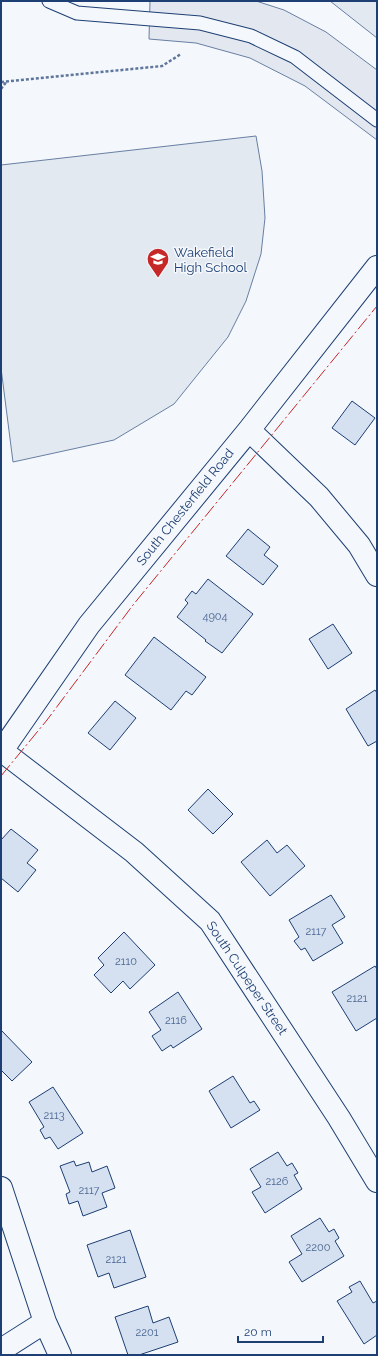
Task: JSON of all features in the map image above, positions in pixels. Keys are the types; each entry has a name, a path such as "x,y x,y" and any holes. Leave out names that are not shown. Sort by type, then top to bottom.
{"street":[{"name":"South Chesterfield Road","path":"1,751 89,625 248,430 377,267"},
{"path":"248,430 319,497 359,545 377,575"},
{"name":"South Culpeper Street","path":"1,751 134,852 210,921 339,1118 377,1180"},
{"path":"1,1188 45,1322 60,1355"},
{"path":"1,1350 45,1322"}],"lane":[{"path":"49,1 77,14 200,24 251,36 295,57 377,120"}],"path":[{"path":"1,82 162,66 181,54"},
{"path":"1,89 7,81"}],"shaded area":[{"path":"150,1 256,1 284,10 326,32 377,70 377,140 305,86 250,58 196,43 149,39"},
{"path":"330,1 377,1 377,38"},
{"path":"256,136 262,171 265,218 261,254 246,301 228,337 174,404 114,440 13,462 1,368 1,165"}],"building":[{"path":"352,401 375,418 355,445 332,428"},
{"path":"248,529 270,547 264,555 278,566 263,585 226,556"},
{"path":"208,579 253,614 222,653 205,641 206,640 177,617 188,603 185,600 192,591 196,594"},
{"path":"333,624 352,653 328,669 309,639"},
{"path":"154,637 206,677 192,695 186,691 171,710 125,675"},
{"path":"375,690 377,693 377,741 368,746 346,709"},
{"path":"115,701 136,718 110,750 88,733"},
{"path":"208,789 233,814 213,834 188,810"},
{"path":"11,829 38,850 27,863 36,870 18,892 1,878 1,840"},
{"path":"267,840 277,853 287,845 305,866 270,896 241,862"},
{"path":"331,895 345,917 332,925 343,943 313,961 305,948 301,950 294,941 299,937 289,920"},
{"path":"124,932 155,965 130,989 123,981 111,993 94,975 104,965 98,958"},
{"path":"375,966 377,969 377,1018 356,1031 332,992"},
{"path":"178,992 202,1029 173,1048 171,1045 162,1051 152,1036 161,1030 149,1012"},
{"path":"1,1030 32,1062 12,1081 1,1070"},
{"path":"233,1076 250,1103 254,1101 260,1110 231,1128 209,1091"},
{"path":"53,1087 83,1133 58,1149 50,1137 45,1139 40,1130 44,1127 29,1102"},
{"path":"278,1152 287,1166 292,1163 298,1173 294,1175 302,1189 265,1213 252,1192 261,1187 250,1169"},
{"path":"74,1161 76,1166 89,1162 92,1172 107,1166 115,1188 102,1193 107,1207 83,1216 78,1201 69,1204 66,1194 70,1192 60,1166"},
{"path":"320,1218 329,1232 334,1229 339,1238 335,1241 344,1256 302,1282 289,1262 302,1254 291,1236"},
{"path":"130,1230 146,1277 114,1288 109,1273 98,1277 87,1245"},
{"path":"360,1281 373,1303 377,1301 377,1335 364,1344 337,1301 352,1292 349,1287"},
{"path":"148,1306 153,1323 169,1317 178,1342 139,1355 128,1355 115,1317"}],"power":[{"path":"1,776 47,720 133,605 377,306"}],"place":[{"name":"Wakefield High School","path":"158,278"}]}
